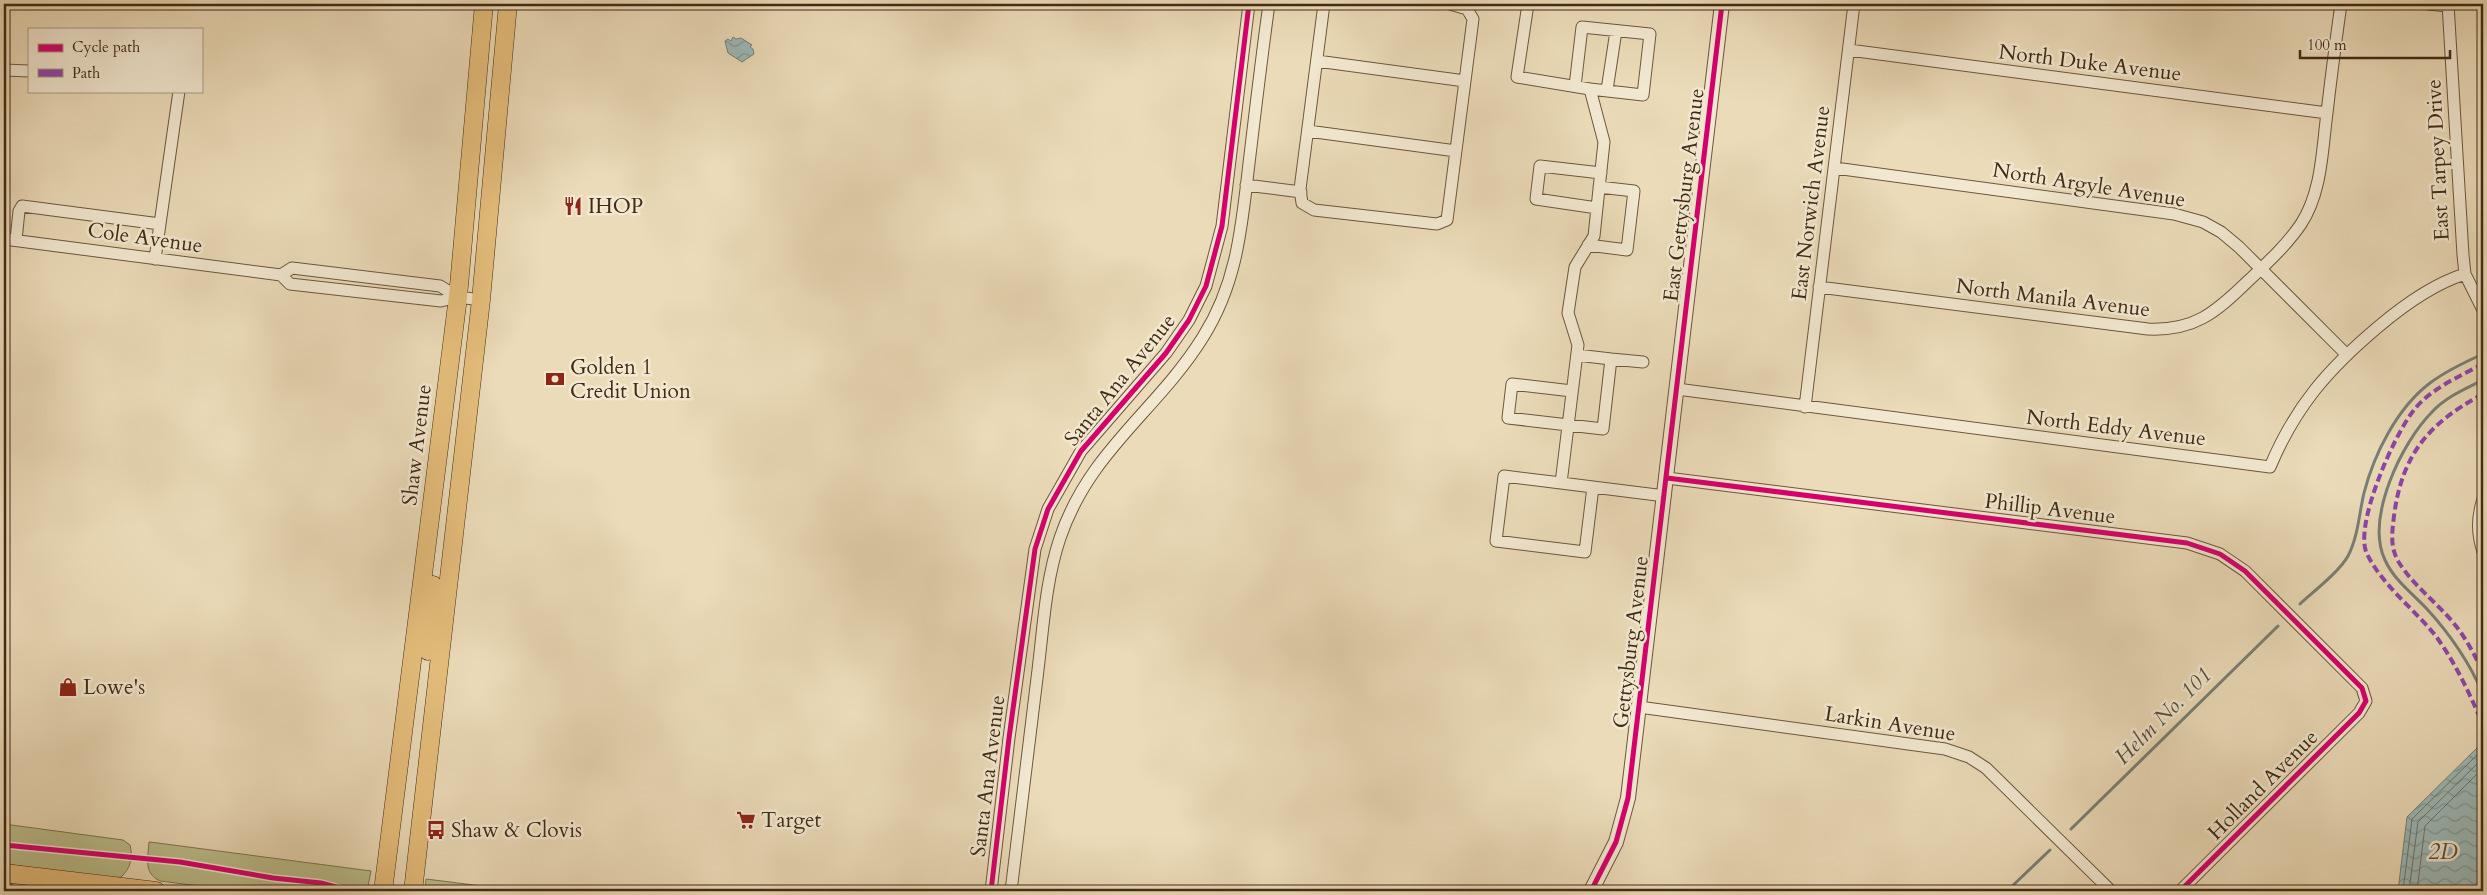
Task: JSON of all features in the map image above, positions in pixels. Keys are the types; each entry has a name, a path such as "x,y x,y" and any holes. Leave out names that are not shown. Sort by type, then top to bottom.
{"main road":[{"name":"Shaw Avenue","path":"383,891 458,297 484,4"},
{"path":"496,4 504,50"},
{"path":"413,891 481,300 508,4"},
{"path":"424,575 430,580 434,589 427,665 434,706"},
{"path":"4,872 156,891"},
{"path":"4,883 62,880"}],"street":[{"name":"Santa Ana Avenue","path":"992,891 1030,571 1041,529 1058,489 1081,451 1166,353 1189,320 1206,286 1222,226 1249,4"},
{"name":"Santa Ana Avenue","path":"1011,891 1048,591 1060,537 1074,504 1091,473 1112,445 1186,362 1214,319 1228,287 1238,253 1268,4"},
{"path":"1324,4 1301,192 1302,203 1314,210 1437,224 1447,220 1473,18 1467,9 1450,4"},
{"path":"1528,4 1517,77 1590,89 1642,95 1650,34 1582,26 1575,86"},
{"name":"East Gettysburg Avenue","path":"1678,389 1722,4"},
{"name":"East Norwich Avenue","path":"1805,406 1854,4"},
{"name":"North Manila Avenue","path":"1819,287 2148,330 2166,330 2201,320 2218,310 2282,248 2302,223 2314,196 2341,4"},
{"path":"2428,4 2448,5"},
{"name":"East Tarpey Drive","path":"2448,5 2466,274 2483,310"},
{"path":"1607,90 1616,30"},
{"name":"North Duke Avenue","path":"1849,50 2327,113"},
{"path":"1316,60 1465,81"},
{"path":"4,70 28,71"},
{"path":"1561,483 1578,345 1568,313 1575,267 1594,236 1604,142 1590,89"},
{"path":"155,259 178,92"},
{"path":"1308,131 1456,151"},
{"path":"1597,208 1536,200 1540,166 1601,173"},
{"name":"North Argyle Avenue","path":"1835,168 2174,214 2203,222 2221,232 2262,268 2346,354"},
{"path":"1246,185 1301,192"},
{"path":"1588,245 1627,250 1634,192 1599,187"},
{"path":"16,240 19,211 22,206 160,224"},
{"name":"Cole Avenue","path":"4,239 281,275 290,284 328,290 358,291 441,301 458,297 481,300"},
{"name":"Cole Avenue","path":"281,275 292,268 368,277 440,286 458,297"},
{"name":"North Eddy Avenue","path":"1678,389 2270,467 2298,411 2313,390 2346,354 2404,306 2449,279 2466,274"},
{"path":"1577,355 1643,362"},
{"path":"1572,390 1512,384 1508,418 1603,429 1611,359"},
{"name":"Gettysburg Avenue","path":"1591,891 1609,859 1628,798 1678,389"},
{"path":"1593,487 1585,552 1496,541 1504,476 1561,483 1593,487 1665,496"},
{"name":"Phillip Avenue","path":"1667,478 2187,543 2220,554 2244,571 2362,688 2366,701"},
{"path":"2483,499 2478,515 2479,538 2483,552"},
{"name":"Holland Avenue","path":"2180,891 2359,713 2366,701"},
{"name":"Larkin Avenue","path":"1639,707 1945,749 1969,757 1986,768 2112,891"}],"green space":[{"path":"4,824 123,840 130,845 130,862 127,870 121,877 114,878 4,864"},
{"path":"149,842 371,871 367,891 239,891 160,881 151,874 149,869"},
{"path":"426,879 522,891 425,891"}],"water":[{"path":"733,37 736,39 741,38 752,45 750,47 753,49 754,54 742,62 728,53 725,41 728,39 731,41"},
{"name":"2D","path":"2483,742 2483,891 2398,891 2407,817"}],"waterway":[{"name":"Helm No. 101","path":"2300,604 2333,575 2348,556 2356,533 2368,478 2388,433 2407,405 2430,383 2483,354"},
{"path":"2483,380 2443,402 2421,425 2409,442 2390,482 2383,503 2380,523 2380,543 2389,567 2398,580 2427,609 2451,639 2472,671 2483,694"},
{"name":"Helm No. 101","path":"2071,829 2278,626"},
{"name":"Helm No. 101","path":"2007,891 2050,850"}],"marked path":[{"path":"2483,364 2446,384 2428,396 2414,410 2397,438 2378,480 2366,523 2364,541 2367,554 2381,576 2442,645 2462,679 2483,725"},
{"path":"2483,394 2464,405 2433,429 2411,458 2398,494 2392,539 2395,555 2404,570 2456,626 2483,672"}],"cycle path":[{"path":"991,891 1009,738 1035,549 1048,509 1081,451 1166,353 1189,320 1206,286 1222,226 1249,4"},
{"path":"1591,891 1616,842 1628,798 1722,4"},
{"path":"1667,478 2187,543 2220,554 2245,571 2362,688 2366,701 2359,713 2180,891"},
{"path":"4,845 180,862 273,878 321,883 350,891"}],"place":[{"name":"IHOP","path":"573,206"},
{"name":"Golden 1 Credit Union","path":"555,379"},
{"name":"Lowe's","path":"68,687"},
{"name":"Target","path":"746,820"},
{"name":"Shaw & Clovis","path":"436,830"}]}
